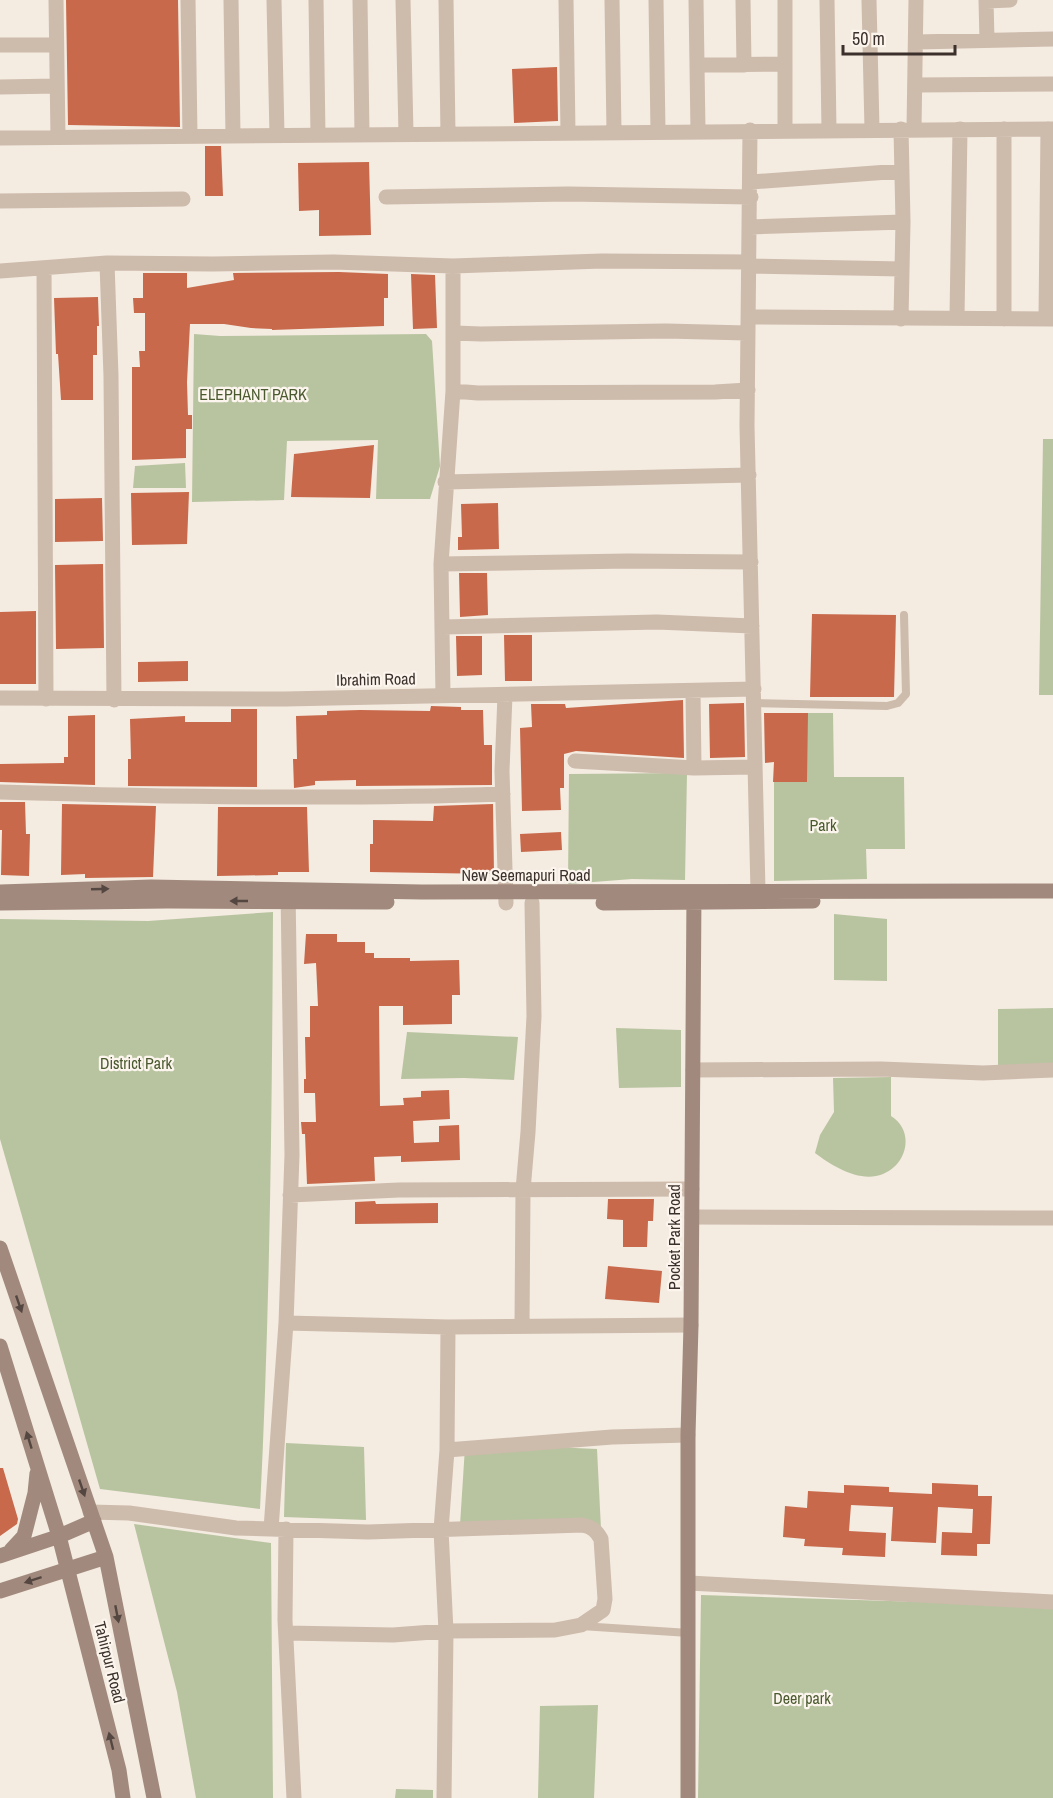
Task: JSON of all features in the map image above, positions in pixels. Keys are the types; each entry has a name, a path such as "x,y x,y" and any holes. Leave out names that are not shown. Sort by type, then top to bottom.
{"main road":[{"name":"New Seemapuri Road","path":"0,892 151,887 288,896"},
{"name":"New Seemapuri Road","path":"506,898 532,903 758,891 1053,891"},
{"name":"New Seemapuri Road","path":"0,903 288,896 506,898 694,896 1053,900"},
{"name":"Pocket Park Road","path":"688,1798 688,1435 692,1324 694,896"},
{"name":"Tahirpur Road","path":"0,1248 106,1557 154,1798"},
{"name":"Tahirpur Road","path":"0,1346 68,1569 119,1770 123,1798"},
{"path":"4,1554 24,1536 38,1467"},
{"path":"4,1554 59,1536 92,1516"},
{"path":"0,1590 106,1557"}],"street":[{"path":"56,0 58,138"},
{"path":"188,0 190,136"},
{"path":"231,0 233,136"},
{"path":"274,0 277,135"},
{"path":"316,0 318,135"},
{"path":"360,0 362,134"},
{"path":"403,0 406,134"},
{"path":"446,0 448,134"},
{"path":"566,0 568,132"},
{"path":"612,0 614,132"},
{"path":"656,0 658,131"},
{"path":"696,0 698,131"},
{"path":"743,0 744,64"},
{"path":"785,0 785,130"},
{"path":"827,0 829,130"},
{"path":"869,0 872,129"},
{"path":"901,319 902,171 916,85 916,0"},
{"path":"987,40 986,0 1010,0"},
{"path":"916,42 1053,39"},
{"path":"0,45 56,45"},
{"path":"697,65 785,64"},
{"path":"916,85 1053,84"},
{"path":"0,87 57,86"},
{"path":"957,318 960,129"},
{"path":"1004,129 1004,319"},
{"path":"0,138 1050,129 1049,319 901,319 748,325 666,331 454,333"},
{"path":"750,130 748,390 758,891"},
{"path":"386,197 751,190 902,171"},
{"path":"0,201 183,199"},
{"path":"750,227 903,222"},
{"path":"0,272 107,263 334,262 453,266 602,261 902,269"},
{"path":"107,263 111,376 114,700"},
{"path":"443,696 441,564 453,391 453,266"},
{"path":"44,268 46,699"},
{"path":"453,391 478,393 748,390"},
{"path":"445,482 749,475"},
{"path":"441,564 751,562"},
{"path":"443,627 657,622 752,626"},
{"path":"693,691 694,768"},
{"name":"Ibrahim Road","path":"0,698 114,700 693,691 754,696"},
{"path":"504,695 503,794 506,898"},
{"path":"575,761 694,768 755,767"},
{"path":"0,792 174,796 397,797 503,794"},
{"path":"288,896 292,1155 279,1529 294,1798"},
{"path":"522,1326 523,1190 534,1016 532,903"},
{"path":"693,1070 881,1068 983,1073 1053,1070"},
{"path":"290,1195 399,1190 692,1189"},
{"path":"692,1217 1053,1218"},
{"path":"286,1323 448,1327 692,1324"},
{"path":"444,1798 446,1630 441,1530 447,1450 448,1327"},
{"path":"447,1450 612,1437 688,1435"},
{"path":"92,1516 129,1513 236,1528 368,1532 582,1525 598,1532 601,1539 605,1599 603,1610 581,1625 555,1630 446,1630 393,1635 286,1633"},
{"path":"689,1583 1053,1602"}],"lane":[{"path":"754,696 887,706 898,703 906,694 904,615"},
{"path":"581,1625 689,1633"}],"green space":[{"name":"ELEPHANT PARK","path":"194,334 220,336 426,334 432,341 440,466 430,499 376,499 378,440 287,441 284,500 192,502"},
{"path":"1043,439 1053,439 1053,695 1039,695"},
{"path":"185,463 186,488 133,488 135,466"},
{"name":"Park","path":"774,713 833,713 834,777 904,777 905,849 866,849 867,879 774,881"},
{"path":"687,773 685,880 632,879 568,884 569,774"},
{"name":"District Park","path":"273,912 270,1210 260,1509 100,1489 0,1139 0,919 148,921"},
{"path":"834,914 887,919 887,981 834,980"},
{"path":"1053,1008 1053,1069 998,1070 998,1009"},
{"path":"616,1028 681,1030 681,1087 619,1088"},
{"path":"407,1032 518,1037 514,1080 401,1079"},
{"path":"891,1077 891,1116 904,1131 906,1140 901,1159 895,1166 876,1176 860,1176 836,1167 815,1153 820,1135 834,1112 833,1078"},
{"path":"286,1443 364,1447 366,1520 284,1517"},
{"path":"531,1446 597,1449 601,1529 460,1525 465,1447"},
{"path":"134,1524 271,1543 273,1798 196,1798 177,1692"},
{"name":"Deer park","path":"701,1595 1053,1606 1053,1798 698,1798"},
{"path":"598,1705 594,1798 538,1798 540,1706"},
{"path":"396,1789 433,1790 433,1798 395,1798"}],"building":[{"path":"66,0 178,0 180,127 68,125"},
{"path":"557,67 558,121 514,123 512,69"},
{"path":"205,146 221,146 223,196 205,196"},
{"path":"369,162 371,235 319,236 319,210 299,211 298,163"},
{"path":"143,273 187,273 187,288 234,280 233,273 388,274 388,298 384,298 384,326 272,330 224,324 190,324 187,382 188,415 192,415 192,429 186,429 186,458 132,460 132,367 140,367 139,351 145,351 145,313 134,313 133,298 143,298"},
{"path":"411,274 435,275 437,328 413,329"},
{"path":"98,297 99,326 97,326 97,355 93,355 93,400 61,400 58,354 56,354 54,298"},
{"path":"374,445 370,498 291,497 294,454"},
{"path":"189,492 187,544 132,545 131,493"},
{"path":"102,498 103,541 55,542 55,499"},
{"path":"498,503 499,549 458,550 458,537 462,537 461,504"},
{"path":"103,564 104,648 56,649 55,565"},
{"path":"459,573 487,573 488,615 460,617"},
{"path":"36,611 36,684 0,684 0,612"},
{"path":"812,614 896,615 894,697 810,697"},
{"path":"504,635 532,635 532,681 505,681"},
{"path":"456,636 482,636 482,675 457,676"},
{"path":"188,661 188,681 138,682 138,662"},
{"path":"683,700 684,758 576,751 564,754 564,788 560,788 561,810 522,811 520,728 532,727 531,704 565,704 566,708"},
{"path":"744,703 745,757 710,758 709,704"},
{"path":"431,706 483,710 484,745 492,745 492,785 356,786 356,780 315,781 315,785 294,788 293,759 297,759 296,716 327,715 327,711 430,711"},
{"path":"231,709 257,709 257,787 128,786 128,759 131,759 130,719 185,716 185,722 231,722"},
{"path":"764,713 808,713 807,782 773,782 774,762 765,763"},
{"path":"95,715 95,785 0,782 0,764 64,763 64,757 68,757 68,716"},
{"path":"0,802 25,802 26,834 30,834 29,876 1,875"},
{"path":"62,804 156,806 153,877 85,878 85,874 61,875"},
{"path":"493,804 494,874 370,872 373,820 433,821 434,806"},
{"path":"218,807 307,807 309,872 217,876"},
{"path":"561,832 562,850 521,852 520,834"},
{"path":"306,934 337,934 337,942 365,942 365,953 374,953 374,958 410,958 410,961 459,960 460,995 452,995 452,1024 403,1025 403,1006 379,1006 380,1106 404,1105 403,1098 421,1097 421,1091 449,1090 450,1119 413,1121 414,1143 439,1142 439,1126 459,1125 460,1160 401,1162 401,1156 374,1157 375,1181 307,1184 305,1134 302,1134 301,1122 316,1122 315,1093 304,1093 305,1037 310,1037 310,1006 318,1006 316,963 304,964"},
{"path":"608,1199 654,1199 653,1221 648,1221 647,1247 623,1247 623,1220 607,1219"},
{"path":"375,1201 376,1204 438,1203 438,1223 355,1224 355,1202"},
{"path":"608,1266 662,1271 659,1303 605,1299"},
{"path":"0,1468 3,1468 18,1519 17,1524 0,1536"},
{"path":"932,1483 978,1485 978,1496 992,1496 990,1544 977,1544 977,1556 941,1555 942,1532 972,1533 973,1509 938,1507 936,1543 891,1541 893,1507 851,1505 849,1531 886,1533 885,1557 842,1555 843,1548 804,1546 805,1539 783,1537 785,1506 807,1508 808,1491 844,1493 844,1485 889,1487 889,1492 932,1494"}]}
